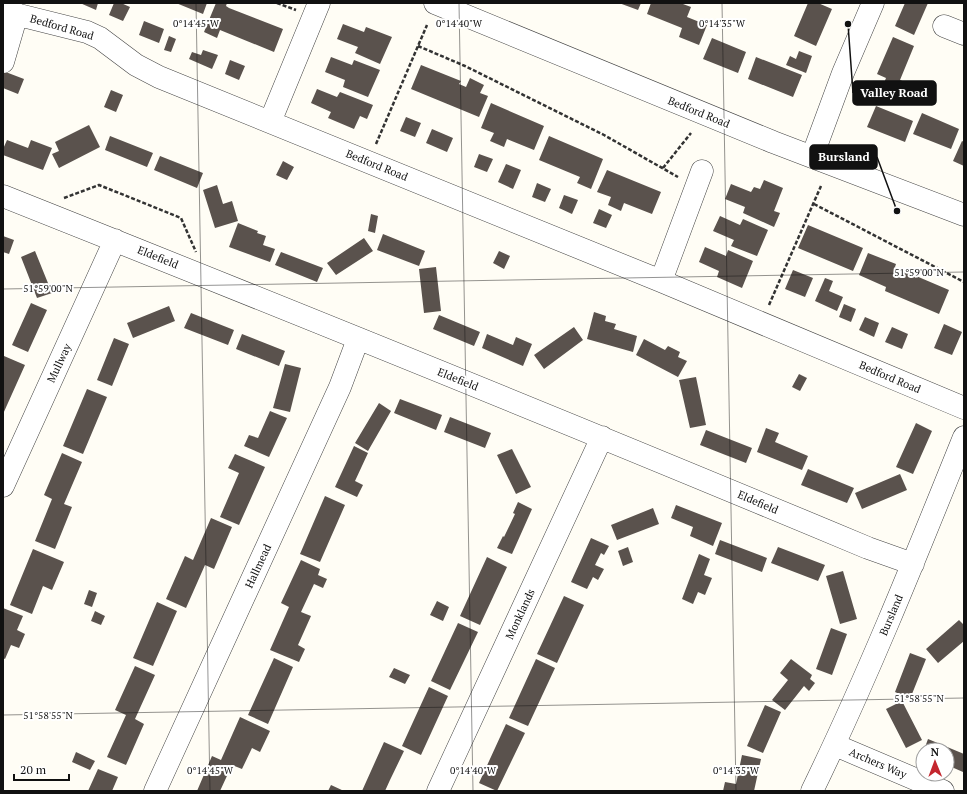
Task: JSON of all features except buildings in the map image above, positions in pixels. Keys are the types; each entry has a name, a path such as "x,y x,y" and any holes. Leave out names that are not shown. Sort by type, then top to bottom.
{"street":[{"path":"270,122 319,3"},
{"name":"Bedford Road","path":"435,3 773,142 964,215"},
{"path":"812,157 843,73 873,3"},
{"path":"3,62 10,13"},
{"name":"Bedford Road","path":"10,13 87,32 100,38 136,65 159,77 661,281 964,408"},
{"path":"661,281 699,179"},
{"name":"Eldefield","path":"3,196 208,277 602,437 868,548 913,564"},
{"name":"Mullway","path":"3,486 115,240"},
{"name":"Hallmead","path":"155,791 340,387 358,339"},
{"name":"Monklands","path":"438,791 602,437"},
{"name":"Bursland","path":"812,791 835,745 913,564 964,437"},
{"name":"Archers Way","path":"835,745 943,791"}],"path":[{"path":"369,162 427,25"},
{"path":"418,46 465,66 604,136 663,168 699,179"},
{"path":"663,168 691,133"},
{"path":"63,198 99,185 181,218 208,277"},
{"path":"761,323 821,186"},
{"path":"814,204 964,282"}],"place":[{"name":"Valley Road","path":"848,24"},
{"name":"Bursland","path":"897,211"}]}
